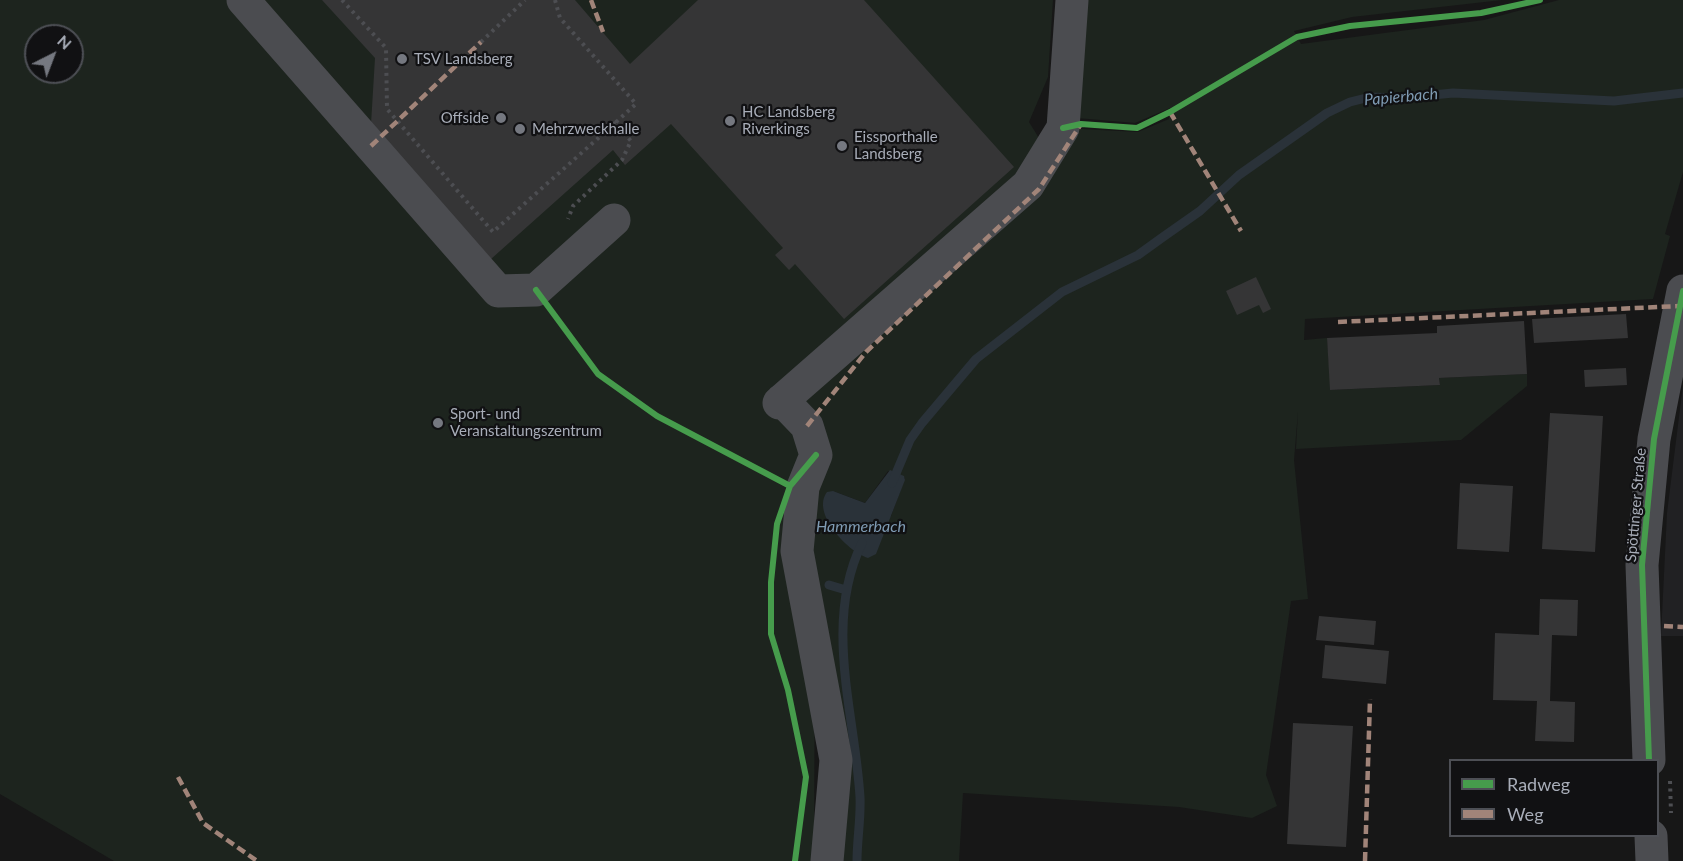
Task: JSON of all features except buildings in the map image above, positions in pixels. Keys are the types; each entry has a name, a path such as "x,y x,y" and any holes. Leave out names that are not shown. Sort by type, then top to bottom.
{"street":[{"path":"243,0 498,291 536,290 614,220"},
{"path":"827,861 836,760 797,551 803,487 816,455 807,426 781,401 1028,185 1063,128 1072,0"},
{"name":"Spöttinger Straße","path":"1648,759 1642,565 1654,439 1683,291"},
{"path":"1651,837 1652,861"}],"path":[{"path":"342,0 386,48 387,109 493,232 636,104 560,18 555,0"},
{"path":"480,42 525,0"},
{"path":"589,191 622,160 631,141 615,123"}],"shaded area":[{"name":"Sport- und Veranstaltungszentrum","path":"0,0 1053,0 1048,77 1029,122 1042,143 1062,128 1138,132 1169,119 1170,108 1135,123 1065,117 1078,0 1502,0 1352,17 1294,31 1301,44 1484,20 1559,0 1683,0 1683,172 1665,234 1670,236 1653,299 1305,319 1304,340 1327,338 1331,390 1440,385 1439,378 1527,374 1527,386 1461,440 1296,449 1298,411 1294,460 1308,599 1291,601 1266,775 1277,806 1252,818 1179,807 963,793 959,861 835,861 815,600 814,861 114,861 0,794","holes":["888,471 905,478 891,516 833,491 865,503"]},
{"path":"1683,385 1683,636 1661,636 1667,513"}],"water":[{"name":"Hammerbach","path":"890,470 904,476 905,480 876,554 868,558 850,548 834,530 827,520 823,501 827,492 833,491 865,503"}],"waterway":[{"name":"Papierbach","path":"892,483 910,440 976,359 1062,292 1138,255 1200,211 1239,175 1327,113 1350,102 1370,97 1402,98 1453,93 1614,101 1683,93"},
{"name":"Hammerbach","path":"857,861 860,797 844,669 843,637 845,605 851,573 862,543"},
{"path":"829,585 846,590"}],"marked path":[{"path":"591,0 603,32"},
{"path":"371,146 481,42"},
{"path":"1170,112 1241,231"},
{"path":"807,426 866,352 1039,189 1081,124"},
{"path":"1338,322 1679,306"},
{"path":"1664,626 1683,627"},
{"path":"1365,861 1370,699"},
{"path":"178,777 203,823 257,861"}],"cycle path":[{"path":"1063,128 1081,124 1137,128 1170,112 1297,37 1350,26 1481,13 1540,0"},
{"path":"536,290 598,374 657,416 790,486 816,455"},
{"path":"1649,759 1642,565 1654,439 1683,291"},
{"path":"790,486 777,524 771,582 771,634 788,690 806,777 795,861"}],"place":[{"name":"TSV Landsberg","path":"402,59"},
{"name":"Offside","path":"501,118"},
{"name":"HC Landsberg Riverkings","path":"730,121"},
{"name":"Mehrzweckhalle","path":"520,129"},
{"name":"Eissporthalle Landsberg","path":"842,146"},
{"name":"Sport- und Veranstaltungszentrum","path":"438,423"}]}
